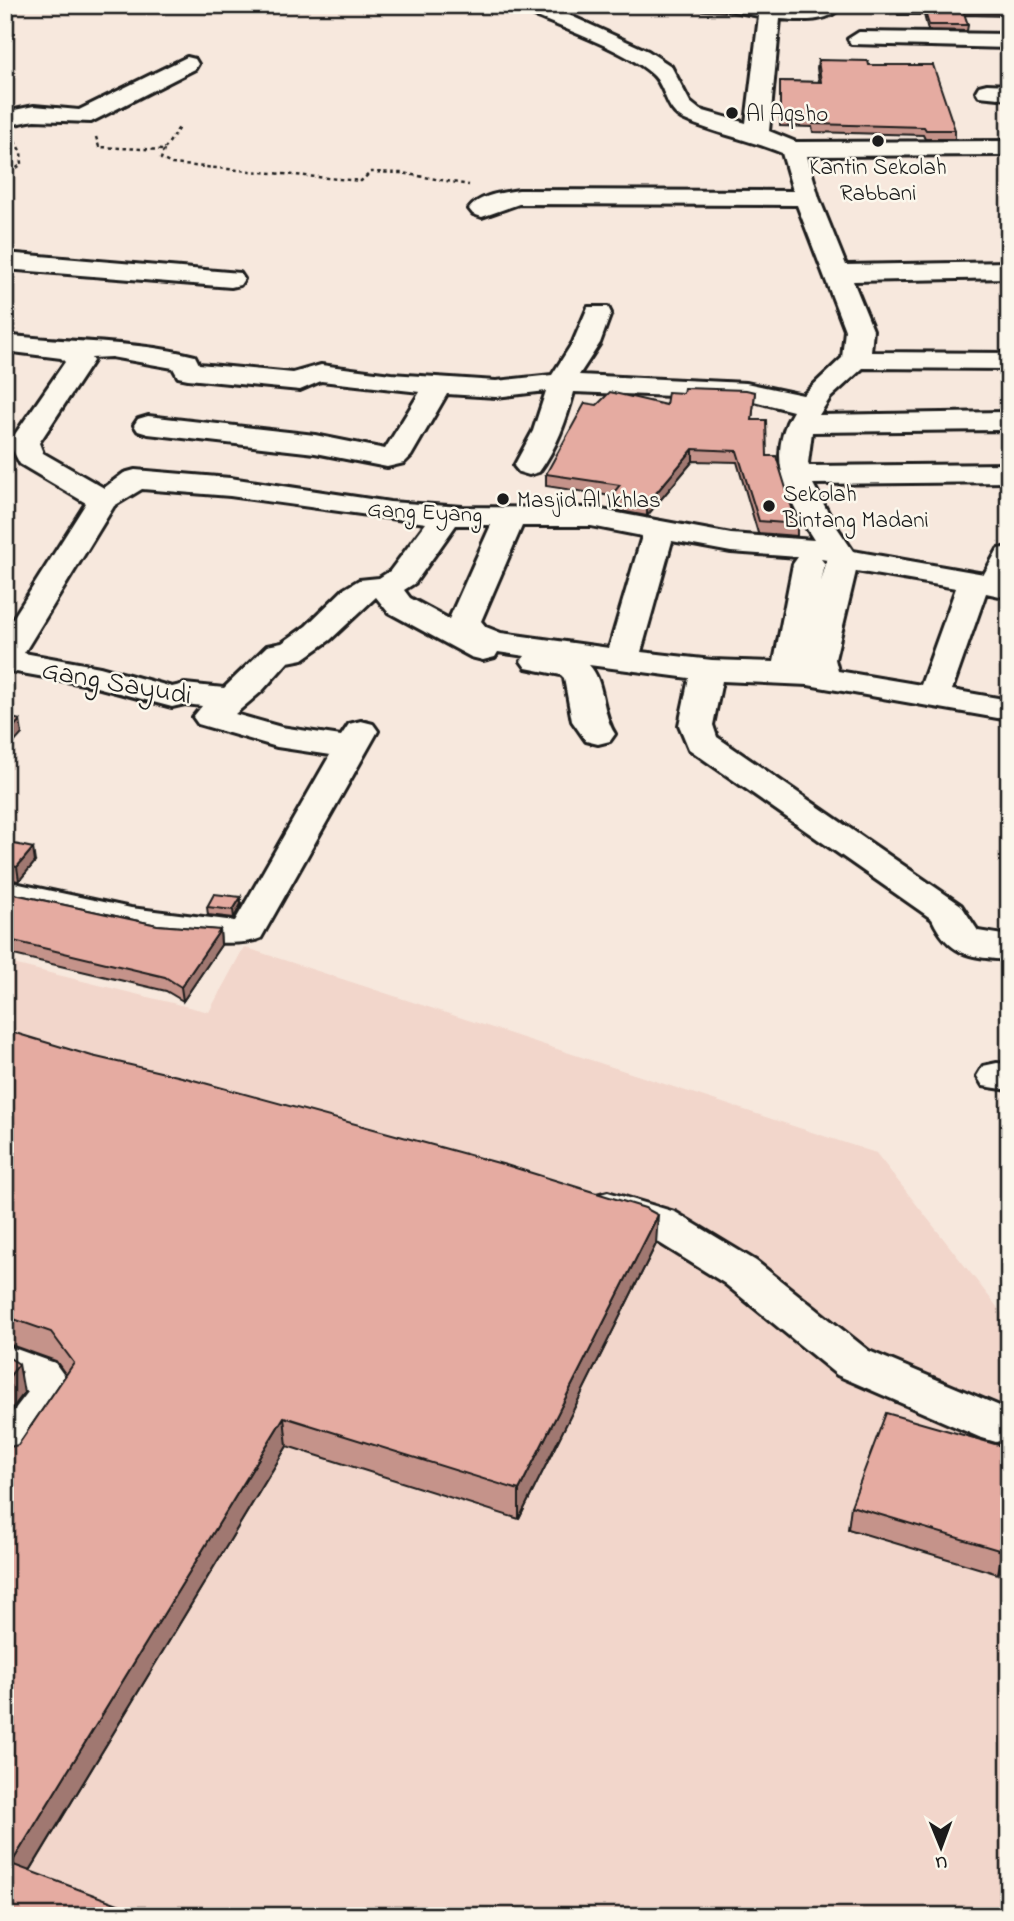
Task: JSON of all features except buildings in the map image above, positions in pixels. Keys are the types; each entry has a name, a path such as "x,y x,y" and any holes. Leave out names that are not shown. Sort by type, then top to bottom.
{"street":[{"path":"736,5 770,12 817,13 832,8 832,5"},
{"path":"551,11 640,56 663,71 680,106 692,115 757,134 793,149 1009,148"},
{"path":"757,134 770,12"},
{"path":"859,39 1009,41"},
{"path":"10,130 34,113 83,117 187,64"},
{"path":"912,122 916,148"},
{"path":"10,130 98,125"},
{"path":"793,149 807,198 859,330 856,360"},
{"path":"482,209 495,202 519,197 807,198"},
{"path":"5,261 103,270 167,271 231,279"},
{"path":"836,273 1009,270"},
{"path":"530,466 548,431 568,367 586,343 598,313"},
{"path":"5,343 70,351 111,349 185,362 178,387 144,428 308,443 387,458 394,457 438,386"},
{"path":"5,659 103,500 15,449 24,443 79,361 70,351"},
{"path":"823,675 818,659 830,558 804,504 794,475 805,415 817,395 856,360 1009,361"},
{"path":"178,387 300,382 305,376 321,373 438,386 496,389 562,383 746,391 779,396 805,415 1003,421 1009,425"},
{"path":"273,496 287,477 290,463 308,443"},
{"path":"794,475 1009,473"},
{"name":"Gang Eyang","path":"103,500 116,494 135,479 230,487 273,496 446,515 591,517 732,543 993,585"},
{"name":"Gang Sayudi","path":"5,892 131,920 241,933 247,930 262,908 356,739 277,737 210,717 250,684 259,671 279,653 291,652 318,633 355,596 370,587 385,588 404,576 407,566 429,544 446,515"},
{"path":"507,524 464,622 474,635 495,642 708,669 823,675 839,681 1009,710"},
{"path":"622,659 658,535"},
{"path":"933,697 1009,556"},
{"path":"788,674 830,558"},
{"path":"385,588 399,605 483,650 571,667 580,674 589,720 598,734"},
{"name":"Gang Sayudi","path":"5,659 100,677 172,697 184,694 229,699"},
{"path":"708,669 696,725 701,742 948,913 958,936 971,944 1009,948"},
{"path":"569,1195 660,1223 740,1272 853,1363 996,1424"},
{"path":"5,1362 30,1369 45,1378 53,1392 5,1458"}],"path":[{"path":"98,125 96,136 99,147 164,150"},
{"path":"180,126 161,159 172,164 360,181 371,172 402,173 471,185"},
{"path":"5,176 22,164 22,152 10,130"},
{"path":"5,211 8,212 5,219"}],"shaded area":[{"path":"244,947 876,1153 1009,1322 1009,1916 5,1916 5,962 209,1012"}],"place":[{"name":"Al Aqsho","path":"732,113"},
{"name":"Kantin Sekolah Rabbani","path":"878,141"},
{"name":"Masjid Al Ikhlas","path":"503,499"},
{"name":"Sekolah Bintang Madani","path":"769,506"}]}
